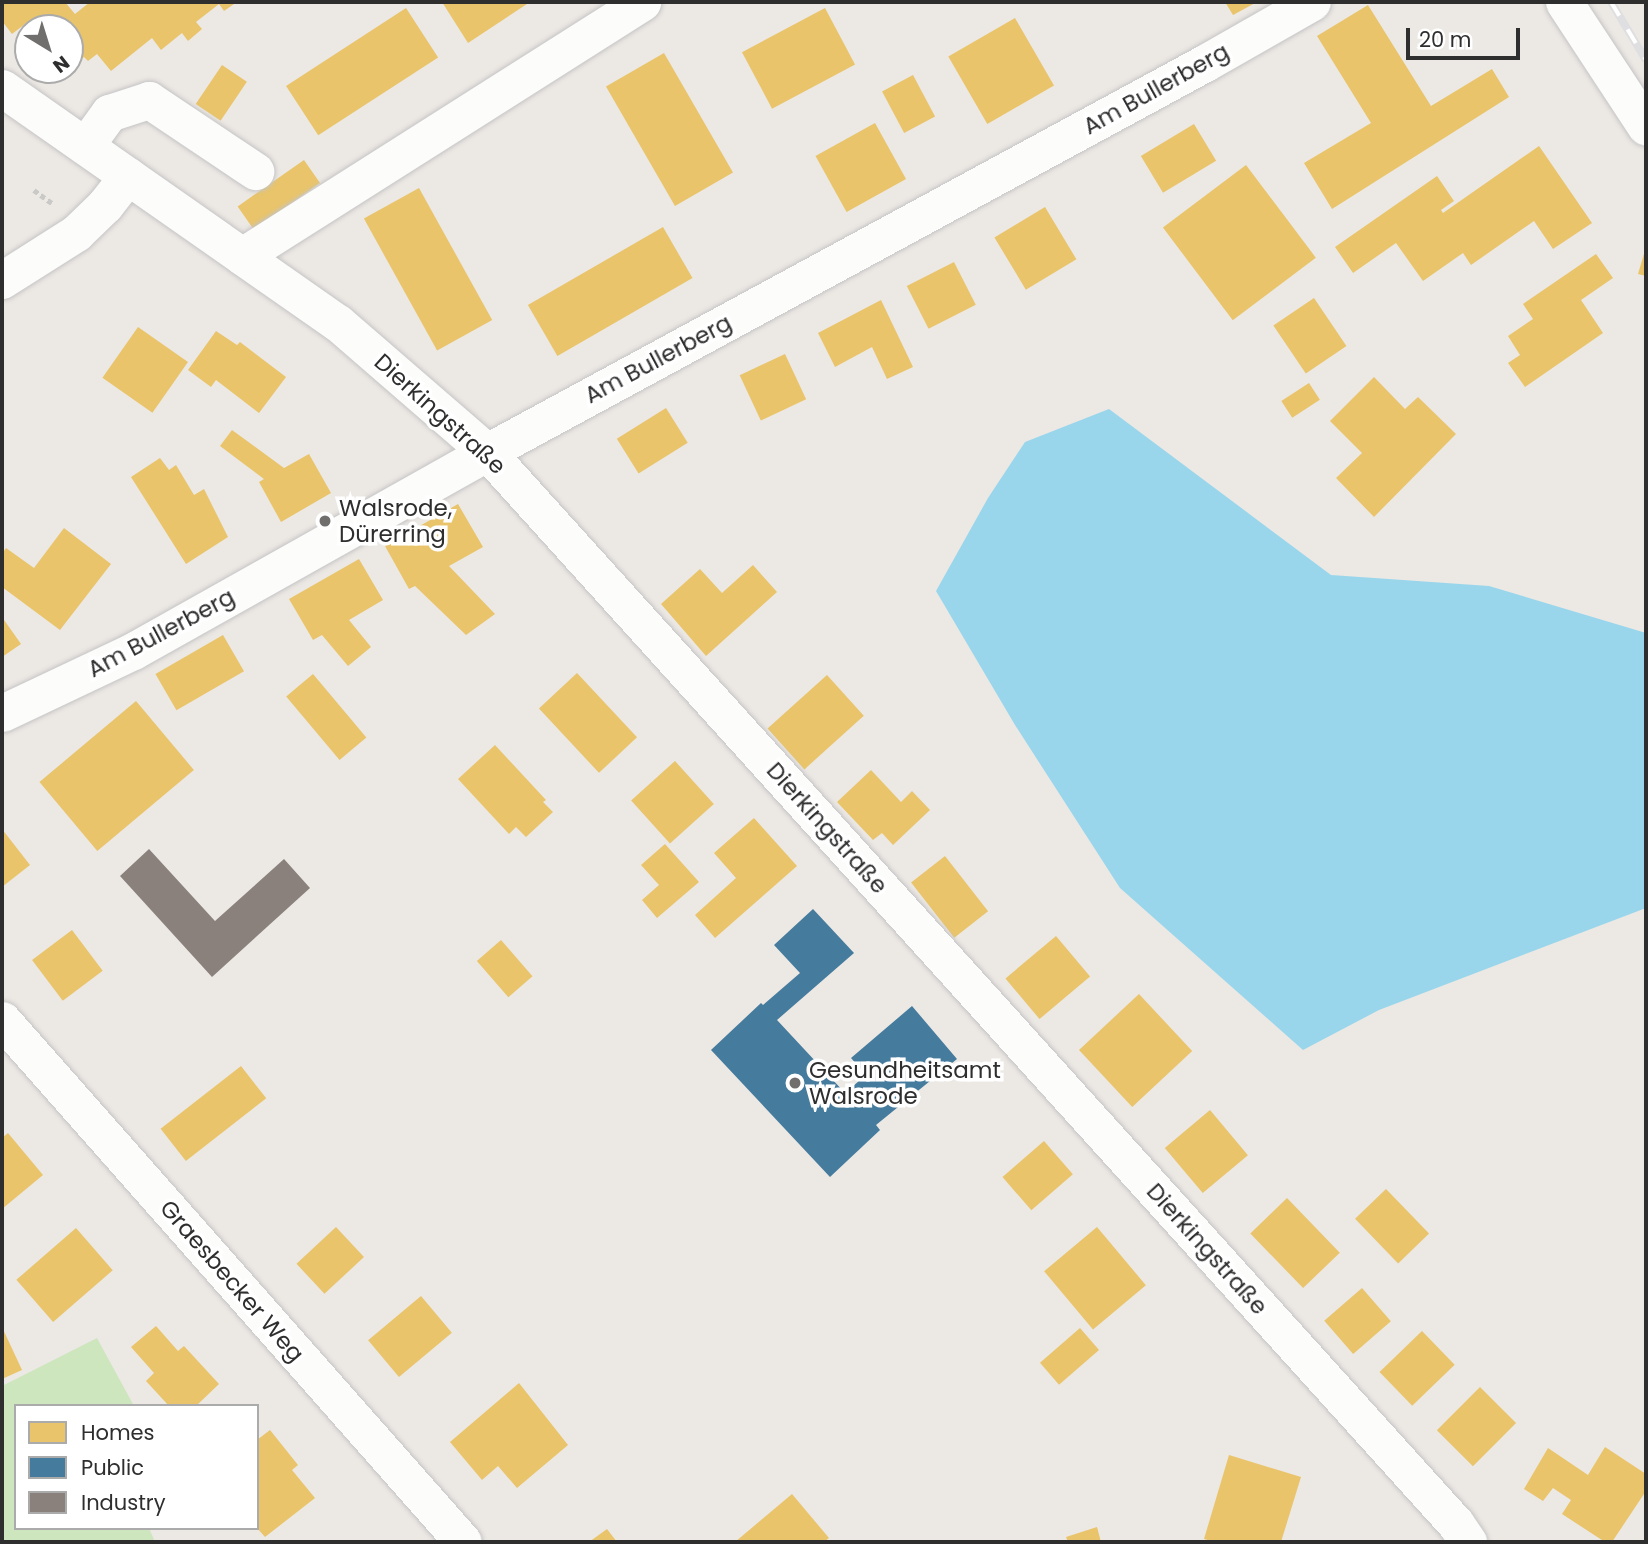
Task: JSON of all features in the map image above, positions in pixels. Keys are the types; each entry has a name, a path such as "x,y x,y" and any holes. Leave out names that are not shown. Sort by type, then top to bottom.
{"street":[{"path":"242,256 642,2"},
{"name":"Am Bullerberg","path":"2,713 133,651 487,452 1193,70 1312,2"},
{"path":"1564,2 1646,127"},
{"name":"Dierkingstraße","path":"2,88 338,323 487,452 1437,1503 1468,1542"},
{"path":"85,146 109,113 149,100 255,171"},
{"path":"2,280 76,233 106,205 128,176"},
{"name":"Graesbecker Weg","path":"2,1020 463,1542"}],"path":[{"path":"34,190 59,212"}],"green space":[{"path":"97,1338 133,1404 14,1404 14,1530 150,1530 155,1542 2,1542 2,1386"}],"water":[{"path":"1109,409 1331,575 1489,586 1646,633 1646,908 1379,1010 1303,1050 1120,888 1015,725 936,591 988,498 1025,442"}],"building: Homes":[{"path":"2,2 65,2 75,14 14,14 12,34 2,21"},
{"path":"90,2 237,2 224,11 219,4 196,22 202,29 188,41 182,33 161,50 152,38 111,71 97,54 88,61 84,57 84,14 75,14"},
{"path":"442,2 530,2 468,43"},
{"path":"1225,2 1257,2 1233,15"},
{"path":"1368,5 1431,106 1492,69 1509,97 1332,209 1304,163 1371,123 1317,36"},
{"path":"406,8 438,57 318,135 286,86"},
{"path":"825,8 855,65 772,109 742,52"},
{"path":"1015,18 1054,86 987,124 948,56"},
{"path":"664,53 733,173 675,206 606,86"},
{"path":"222,65 247,82 221,121 196,104"},
{"path":"913,75 935,116 904,133 882,91"},
{"path":"875,123 906,179 847,212 816,156"},
{"path":"1194,124 1216,161 1163,193 1141,156"},
{"path":"1539,146 1592,223 1553,249 1534,221 1471,265 1463,253 1423,281 1396,243 1353,273 1335,247 1437,176 1454,201 1441,210 1443,213"},
{"path":"304,160 320,183 254,229 238,206"},
{"path":"1246,165 1316,258 1233,320 1163,228"},
{"path":"419,188 492,320 437,351 364,219"},
{"path":"1045,207 1076,259 1026,290 994,237"},
{"path":"663,227 692,278 557,356 528,305"},
{"path":"1646,247 1646,276 1638,274"},
{"path":"1596,254 1613,278 1581,300 1603,333 1525,387 1508,363 1520,355 1508,336 1533,319 1523,304"},
{"path":"954,262 976,305 929,329 907,286"},
{"path":"1314,298 1346,346 1306,373 1273,325"},
{"path":"881,300 913,367 887,379 872,347 835,367 818,333"},
{"path":"138,327 188,362 152,413 102,378"},
{"path":"216,331 237,345 240,342 286,377 259,413 216,380 211,387 188,370"},
{"path":"785,354 806,399 761,420 740,375"},
{"path":"1374,377 1405,409 1418,397 1456,434 1374,517 1336,478 1362,453 1330,421"},
{"path":"1309,383 1320,400 1292,418 1281,401"},
{"path":"666,408 688,443 639,474 617,439"},
{"path":"232,430 284,468 309,454 331,493 281,522 259,482 264,479 220,446"},
{"path":"160,458 169,470 176,465 194,495 204,489 228,537 186,564 131,477"},
{"path":"458,504 483,547 449,566 495,614 466,635 415,586 409,589 385,546"},
{"path":"64,528 111,564 60,630 2,587 2,554 6,548 34,568"},
{"path":"359,559 383,600 349,620 371,647 348,666 322,635 313,640 289,599"},
{"path":"753,565 777,592 706,656 661,604 700,569 722,593"},
{"path":"2,617 21,644 2,657"},
{"path":"223,635 244,671 176,710 155,674"},
{"path":"577,673 637,737 599,773 539,708"},
{"path":"313,674 366,738 340,760 286,696"},
{"path":"827,675 864,716 804,769 768,729"},
{"path":"136,701 194,770 97,851 39,782"},
{"path":"495,745 546,800 543,802 553,812 526,837 516,827 509,834 458,779"},
{"path":"675,761 714,804 670,844 631,800"},
{"path":"871,770 901,802 912,791 930,810 893,845 882,833 873,840 837,802"},
{"path":"754,818 797,866 715,938 695,915 736,878 714,853"},
{"path":"2,829 30,865 2,887"},
{"path":"665,844 699,882 657,918 642,900 659,885 641,865"},
{"path":"945,856 988,911 954,938 911,882"},
{"path":"72,930 103,971 63,1001 32,960"},
{"path":"1056,936 1090,977 1040,1019 1005,978"},
{"path":"501,940 532,976 508,997 477,961"},
{"path":"1139,994 1192,1051 1132,1107 1079,1050"},
{"path":"241,1066 266,1098 186,1161 161,1129"},
{"path":"1210,1110 1248,1155 1203,1193 1165,1148"},
{"path":"8,1133 43,1175 2,1209 2,1138"},
{"path":"1044,1141 1073,1174 1031,1210 1002,1177"},
{"path":"1386,1189 1429,1234 1398,1263 1355,1219"},
{"path":"1287,1198 1340,1253 1303,1288 1250,1233"},
{"path":"336,1227 364,1257 324,1294 297,1264"},
{"path":"1097,1227 1146,1285 1093,1330 1044,1271"},
{"path":"76,1228 113,1270 53,1322 16,1280"},
{"path":"1362,1288 1391,1321 1353,1354 1324,1321"},
{"path":"421,1296 452,1333 399,1377 368,1340"},
{"path":"156,1326 178,1351 184,1346 219,1384 198,1404 167,1404 146,1381 154,1373 131,1347"},
{"path":"2,1327 22,1370 2,1379"},
{"path":"1080,1328 1099,1350 1059,1385 1040,1363"},
{"path":"1422,1331 1455,1365 1412,1406 1380,1372"},
{"path":"519,1383 568,1445 517,1488 498,1466 482,1480 450,1442"},
{"path":"1480,1387 1516,1423 1473,1466 1437,1430"},
{"path":"270,1430 298,1465 292,1470 315,1498 265,1537 259,1530 259,1438"},
{"path":"1605,1447 1646,1474 1646,1491 1612,1542 1605,1542 1562,1514 1571,1500 1553,1488 1543,1501 1524,1489 1548,1448 1588,1475"},
{"path":"1229,1455 1301,1477 1281,1542 1215,1542 1204,1539"},
{"path":"792,1494 829,1538 824,1542 735,1542"},
{"path":"1097,1527 1101,1542 1068,1542 1066,1537"},
{"path":"607,1529 617,1542 589,1542"}],"building: Public":[{"path":"813,909 854,953 777,1020 845,1093 866,1075 851,1058 912,1006 957,1059 876,1125 880,1130 830,1177 711,1050 761,1003 763,1005 800,973 774,945"}],"building: Industry":[{"path":"149,849 215,921 284,859 310,888 212,977 120,876"}],"railway":[{"path":"1611,2 1646,60"}],"place":[{"name":"Walsrode, Dürerring","path":"325,521"},
{"name":"Gesundheitsamt Walsrode","path":"795,1083"}]}
